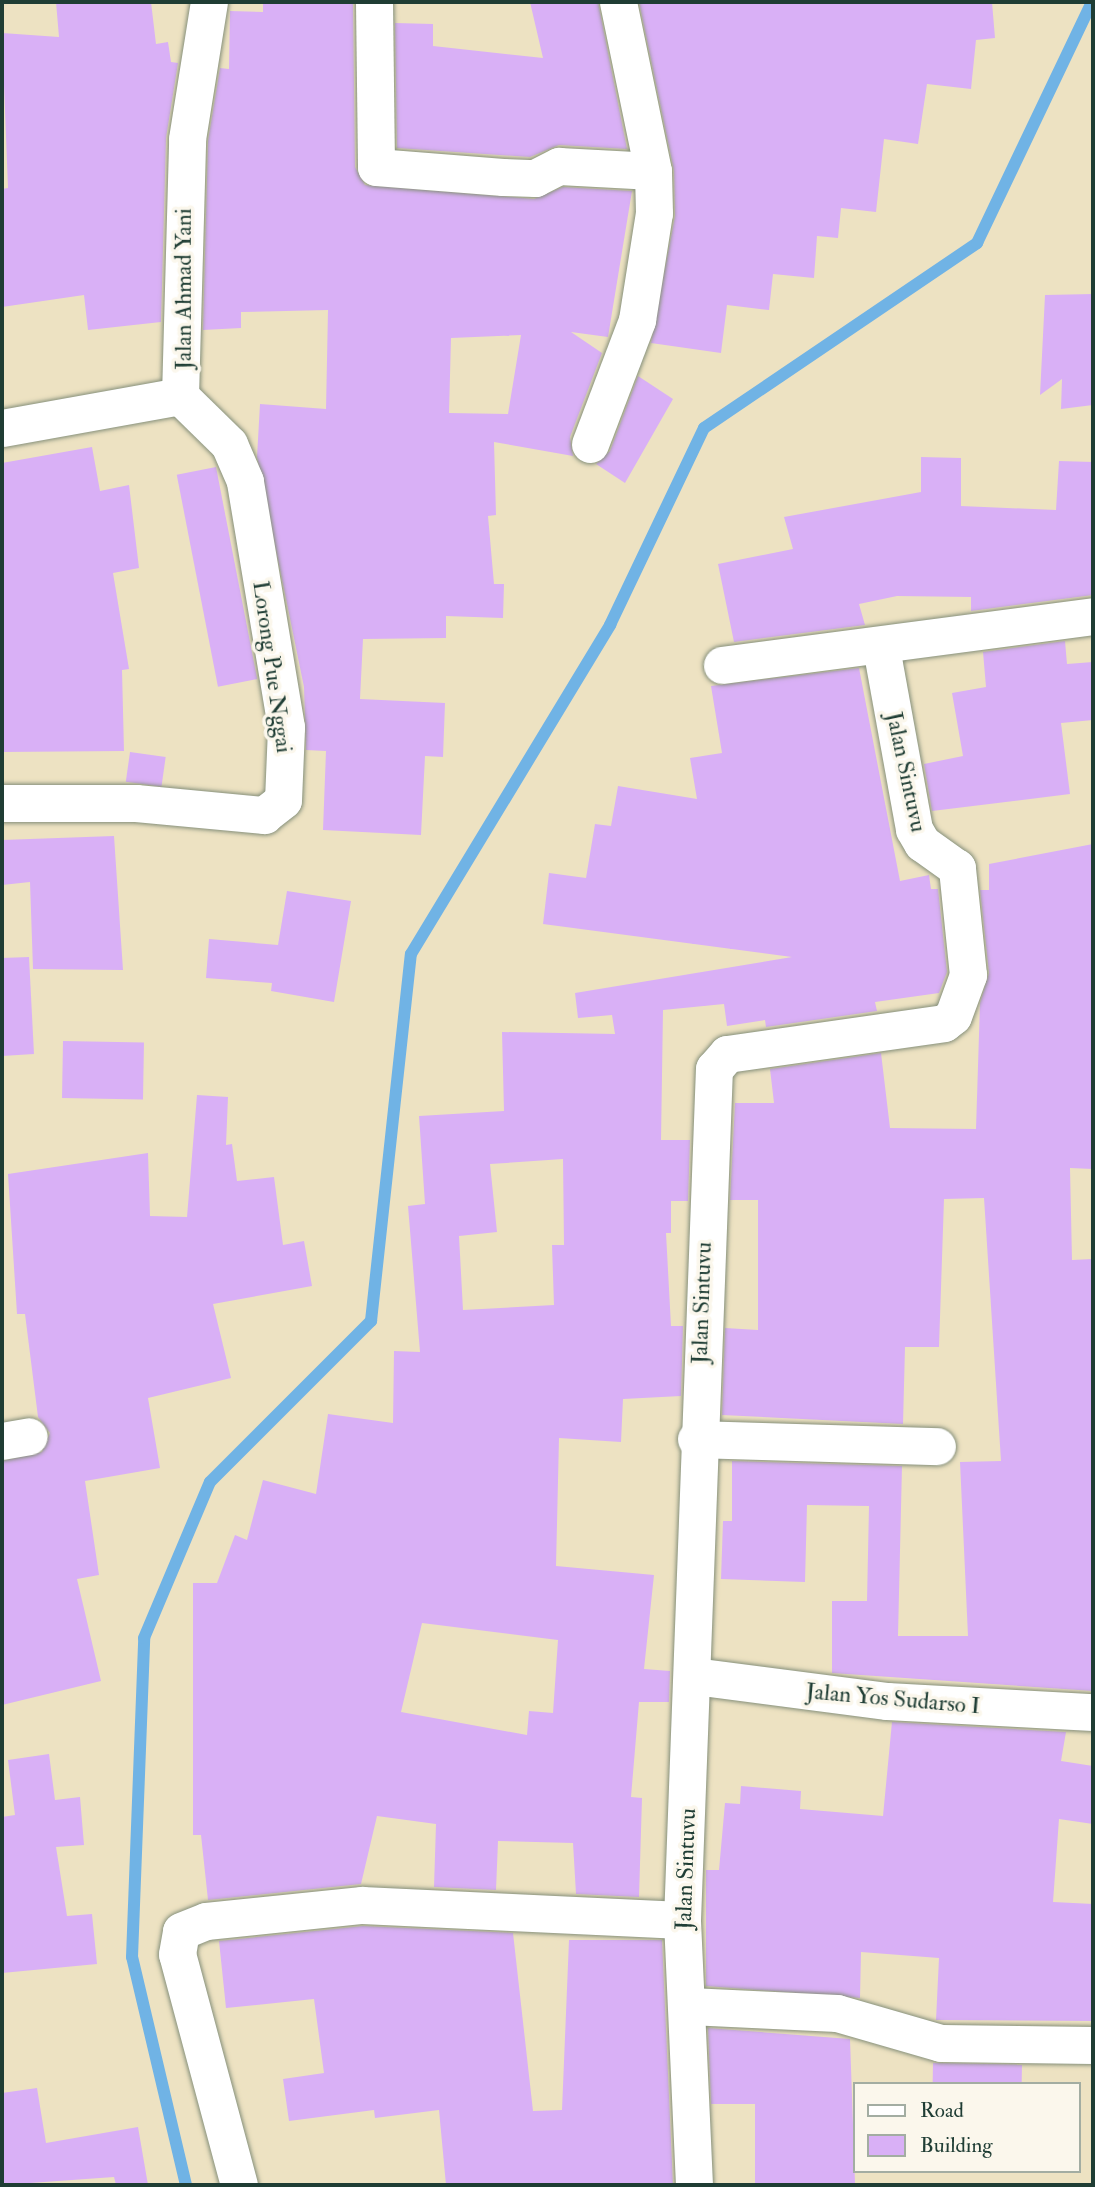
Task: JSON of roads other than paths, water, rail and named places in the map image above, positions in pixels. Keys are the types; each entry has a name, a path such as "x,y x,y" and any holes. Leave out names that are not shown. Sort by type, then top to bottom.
{"street":[{"name":"Jalan Ahmad Yani","path":"2,428 180,396 187,139 209,2"},
{"path":"374,2 376,167 514,178 535,178 559,166 653,171"},
{"path":"590,444 637,320 654,213 653,171 618,2"},
{"name":"Lorong Pue Nggai","path":"2,803 136,803 264,816 283,800 286,727 245,481 229,444 180,396"},
{"path":"722,665 881,647 1093,616"},
{"name":"Jalan Sintuvu","path":"694,2185 689,2006 682,1920 694,1676 696,1439 718,1060 939,1025 953,1016 966,985 957,868 922,843 914,829 881,647"},
{"path":"696,1439 937,1446"},
{"name":"Jalan Yos Sudarso I","path":"694,1676 887,1701 1093,1712"},
{"path":"239,2185 177,1954 178,1937 190,1925 362,1905 682,1920"},
{"path":"689,2006 837,2013 942,2042 1093,2045"}],"waterway":[{"path":"186,2185 132,1957 144,1638 210,1482 371,1321 411,954 610,625 704,428 977,243 1092,2"}]}
